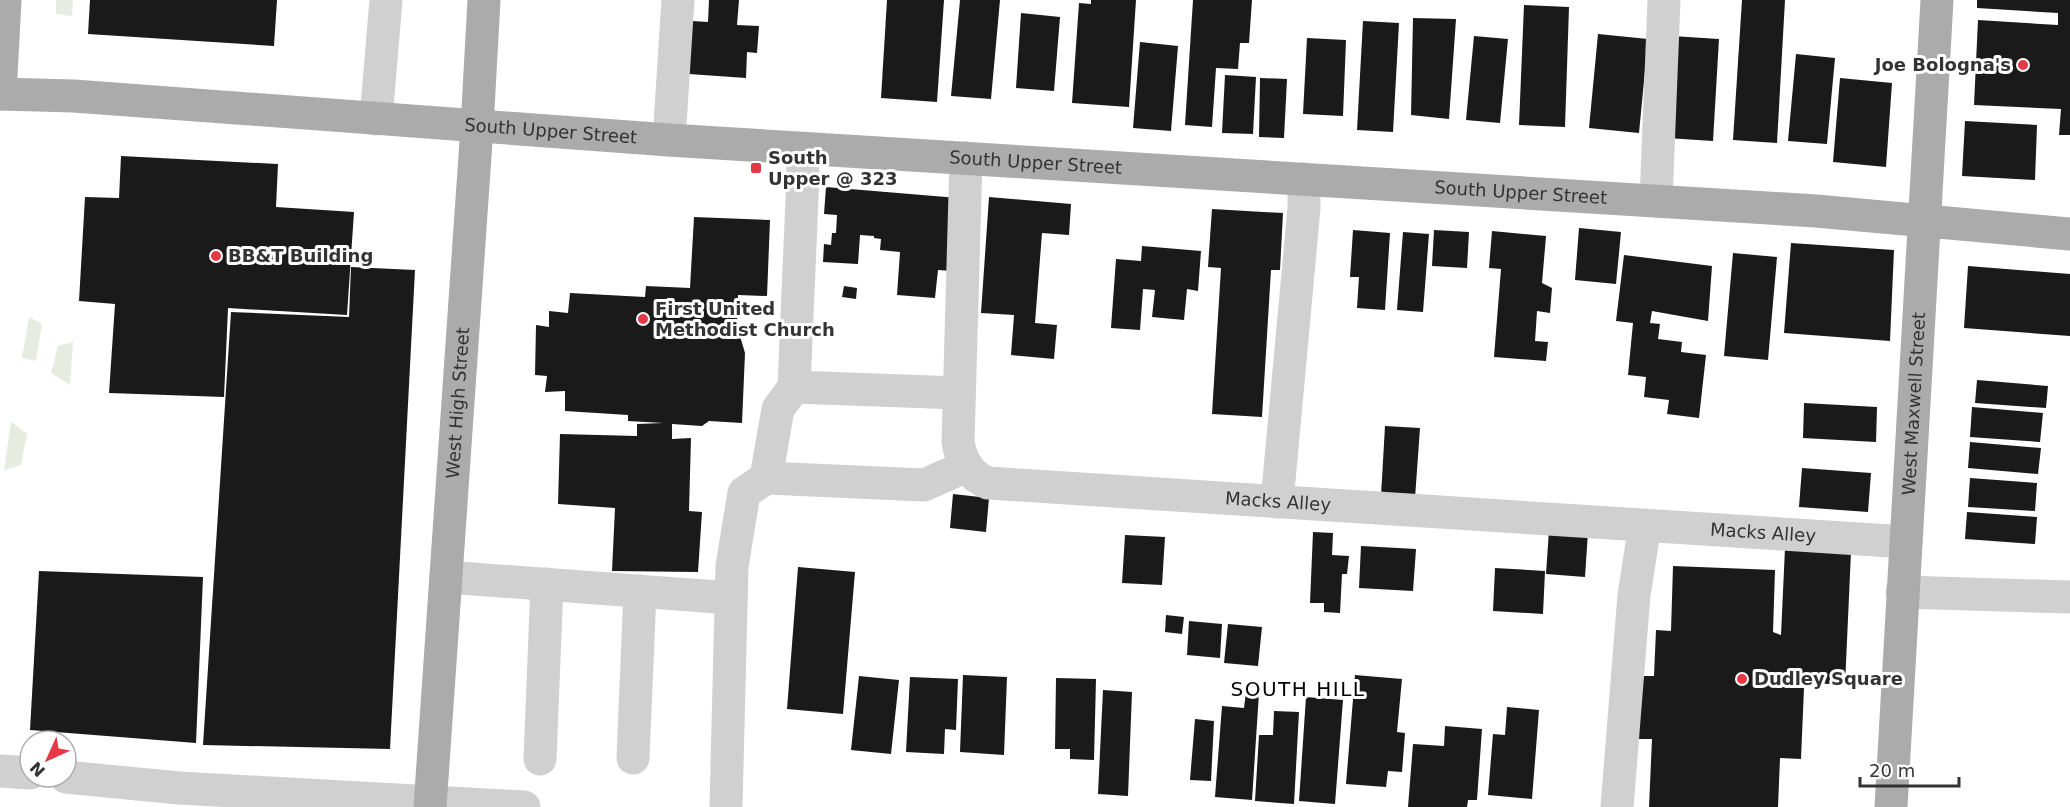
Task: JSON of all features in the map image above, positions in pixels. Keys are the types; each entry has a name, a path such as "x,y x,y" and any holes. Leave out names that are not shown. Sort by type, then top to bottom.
{"main road":[{"path":"0,94 1,38 5,0"},
{"name":"West High Street","path":"430,804 484,0"},
{"name":"West Maxwell Street","path":"1891,807 1937,0"},
{"name":"South Upper Street","path":"0,94 74,96 802,149 1656,201 1925,220 2070,234"}],"street":[{"path":"376,119 386,0"},
{"path":"669,140 678,0"},
{"path":"1656,201 1664,0"},
{"path":"766,478 778,409 794,387 803,175 802,149"},
{"path":"726,807 732,566 744,493 766,478 924,485 967,466 960,455 958,442 966,158"},
{"path":"1277,502 1305,179"},
{"path":"794,387 959,393"},
{"name":"Macks Alley","path":"967,466 979,479 988,483 1906,542"},
{"path":"1617,807 1634,595 1645,525"},
{"path":"446,577 731,598"},
{"path":"540,759 547,584"},
{"path":"633,758 640,591"},
{"path":"1902,592 2070,597"},
{"path":"0,771 18,772"},
{"path":"78,778 179,788 430,804 524,807"}],"shaded area":[{"path":"56,0 73,0 72,16 56,14"},
{"path":"29,317 42,324 36,361 22,358"},
{"path":"73,342 70,385 51,373 58,346"},
{"path":"11,422 27,434 21,465 4,470"}],"building":[{"path":"90,0 277,0 274,46 88,34"},
{"path":"709,0 739,0 737,25 759,26 757,53 747,52 746,78 689,74 692,21 708,22"},
{"path":"887,0 944,0 937,102 881,98"},
{"path":"960,0 1000,0 991,99 951,96"},
{"path":"1091,0 1136,0 1129,107 1072,103 1079,3 1091,4"},
{"path":"1193,0 1252,0 1249,43 1240,43 1238,69 1216,68 1212,127 1185,125"},
{"path":"1742,0 1785,0 1777,143 1733,140"},
{"name":"Joe Bologna's","path":"1977,0 2070,0 2070,135 2059,135 2061,109 1974,105 1978,20 2058,25 2058,13 1977,8"},
{"path":"1524,5 1569,7 1565,127 1519,125"},
{"path":"1021,13 1060,17 1054,91 1016,88"},
{"path":"1413,18 1456,19 1449,119 1411,115"},
{"path":"1363,21 1399,23 1393,132 1357,130"},
{"path":"1598,34 1648,39 1639,133 1589,128"},
{"path":"1474,36 1508,39 1500,123 1466,120"},
{"path":"1672,36 1719,39 1713,141 1667,138"},
{"path":"1307,38 1346,40 1343,116 1303,114"},
{"path":"1140,42 1178,46 1171,131 1133,128"},
{"path":"1796,54 1835,58 1827,144 1788,141"},
{"path":"1225,75 1256,77 1253,134 1222,133"},
{"path":"1260,78 1287,79 1284,138 1259,137"},
{"path":"1840,78 1892,83 1886,167 1833,162"},
{"path":"1965,121 2037,125 2035,180 1962,176"},
{"name":"BB&T Building","path":"121,156 278,164 276,207 354,212 347,315 228,308 224,397 109,393 115,304 79,301 85,197 119,198"},
{"path":"826,187 958,198 953,271 938,270 935,298 897,295 900,252 880,250 881,239 874,238 874,236 860,235 858,264 823,262 824,244 831,245 832,233 836,233 837,215 824,214"},
{"path":"989,197 1071,204 1069,235 1042,233 1035,323 1057,325 1054,359 1011,355 1014,315 981,313"},
{"path":"1212,209 1283,213 1280,270 1271,270 1262,417 1212,414 1221,268 1208,267"},
{"name":"First United Methodist Church","path":"694,217 770,220 767,296 738,295 737,326 745,353 742,423 709,421 702,426 672,424 672,439 691,438 689,511 702,512 698,572 612,571 615,508 558,504 560,434 637,436 637,424 663,423 628,421 628,415 565,411 565,391 545,392 547,376 535,375 536,325 549,327 549,311 568,313 570,293 645,297 646,286 690,288"},
{"path":"1579,228 1621,232 1616,284 1575,280"},
{"path":"1353,230 1390,233 1385,310 1357,308 1359,277 1350,277"},
{"path":"1434,230 1469,232 1467,268 1432,266"},
{"path":"1492,231 1546,236 1542,283 1552,288 1550,313 1537,311 1535,341 1548,342 1546,361 1494,357 1501,269 1489,268"},
{"path":"1403,232 1429,234 1423,312 1397,310"},
{"path":"1791,243 1894,250 1890,341 1784,333"},
{"path":"1142,246 1201,251 1198,291 1187,289 1184,320 1152,317 1155,290 1143,289 1140,330 1111,328 1116,259 1141,261"},
{"path":"1733,253 1777,257 1768,360 1724,356"},
{"path":"1624,255 1712,266 1708,321 1652,311 1650,323 1660,324 1658,339 1682,342 1681,352 1706,355 1699,418 1667,414 1669,400 1644,397 1646,377 1628,375 1633,323 1616,321"},
{"path":"1968,266 2070,274 2070,336 1964,328"},
{"path":"351,267 415,270 390,749 203,745 231,312 349,317"},
{"path":"844,286 857,288 856,299 842,297"},
{"path":"1977,380 2048,386 2046,408 1975,403"},
{"path":"1804,403 1877,407 1876,442 1803,438"},
{"path":"1972,407 2043,413 2040,442 1970,437"},
{"path":"1385,426 1420,428 1415,498 1381,496"},
{"path":"1970,442 2041,448 2038,474 1968,468"},
{"path":"1802,468 1871,473 1868,512 1799,507"},
{"path":"1970,478 2037,483 2035,511 1968,507"},
{"path":"953,494 989,498 986,532 950,528"},
{"path":"1967,512 2037,517 2035,544 1965,539"},
{"path":"1549,530 1588,532 1585,577 1546,574"},
{"path":"1313,532 1333,533 1332,555 1349,556 1347,574 1342,574 1340,613 1324,612 1324,603 1310,603"},
{"path":"1125,535 1165,537 1162,585 1122,583"},
{"path":"1361,546 1416,549 1413,591 1359,588"},
{"name":"Dudley Square","path":"1785,548 1851,552 1845,685 1783,681 1783,687 1804,688 1801,759 1780,758 1778,807 1649,807 1652,739 1637,739 1639,676 1654,676 1656,630 1671,631 1673,566 1775,570 1773,632 1781,635"},
{"path":"798,567 855,572 843,714 787,709"},
{"path":"1495,568 1545,571 1543,614 1493,611"},
{"path":"39,571 203,577 196,743 78,734 78,729 30,729"},
{"path":"1166,615 1184,617 1182,634 1165,632"},
{"path":"1189,621 1222,624 1220,658 1187,655"},
{"path":"1228,624 1262,627 1258,666 1224,663"},
{"path":"963,675 1007,677 1004,755 960,752"},
{"path":"1355,675 1402,679 1397,732 1405,733 1402,772 1388,771 1386,787 1346,784"},
{"path":"859,676 899,680 891,754 851,750"},
{"path":"910,677 958,679 956,730 945,729 944,754 906,752"},
{"path":"1056,678 1096,679 1094,760 1070,759 1070,749 1055,749"},
{"path":"1103,690 1132,692 1128,796 1098,794"},
{"path":"1246,692 1259,693 1252,800 1215,797 1222,706 1244,708"},
{"path":"1306,697 1343,700 1335,804 1299,801"},
{"path":"1507,707 1539,710 1532,799 1488,795 1493,734 1505,735"},
{"path":"1274,711 1299,712 1294,804 1255,801 1259,735 1273,735"},
{"path":"1195,719 1214,721 1211,781 1190,780"},
{"path":"1445,726 1482,729 1477,800 1468,800 1467,807 1408,807 1413,744 1444,746"}],"place":[{"name":"Joe Bologna's","path":"2023,65"},
{"name":"South Upper @ 323","path":"756,168"},
{"name":"BB&T Building","path":"216,256"},
{"name":"First United Methodist Church","path":"643,319"},
{"name":"Dudley Square","path":"1742,679"}],"district":[{"name":"SOUTH HILL","path":"1298,689"}]}
